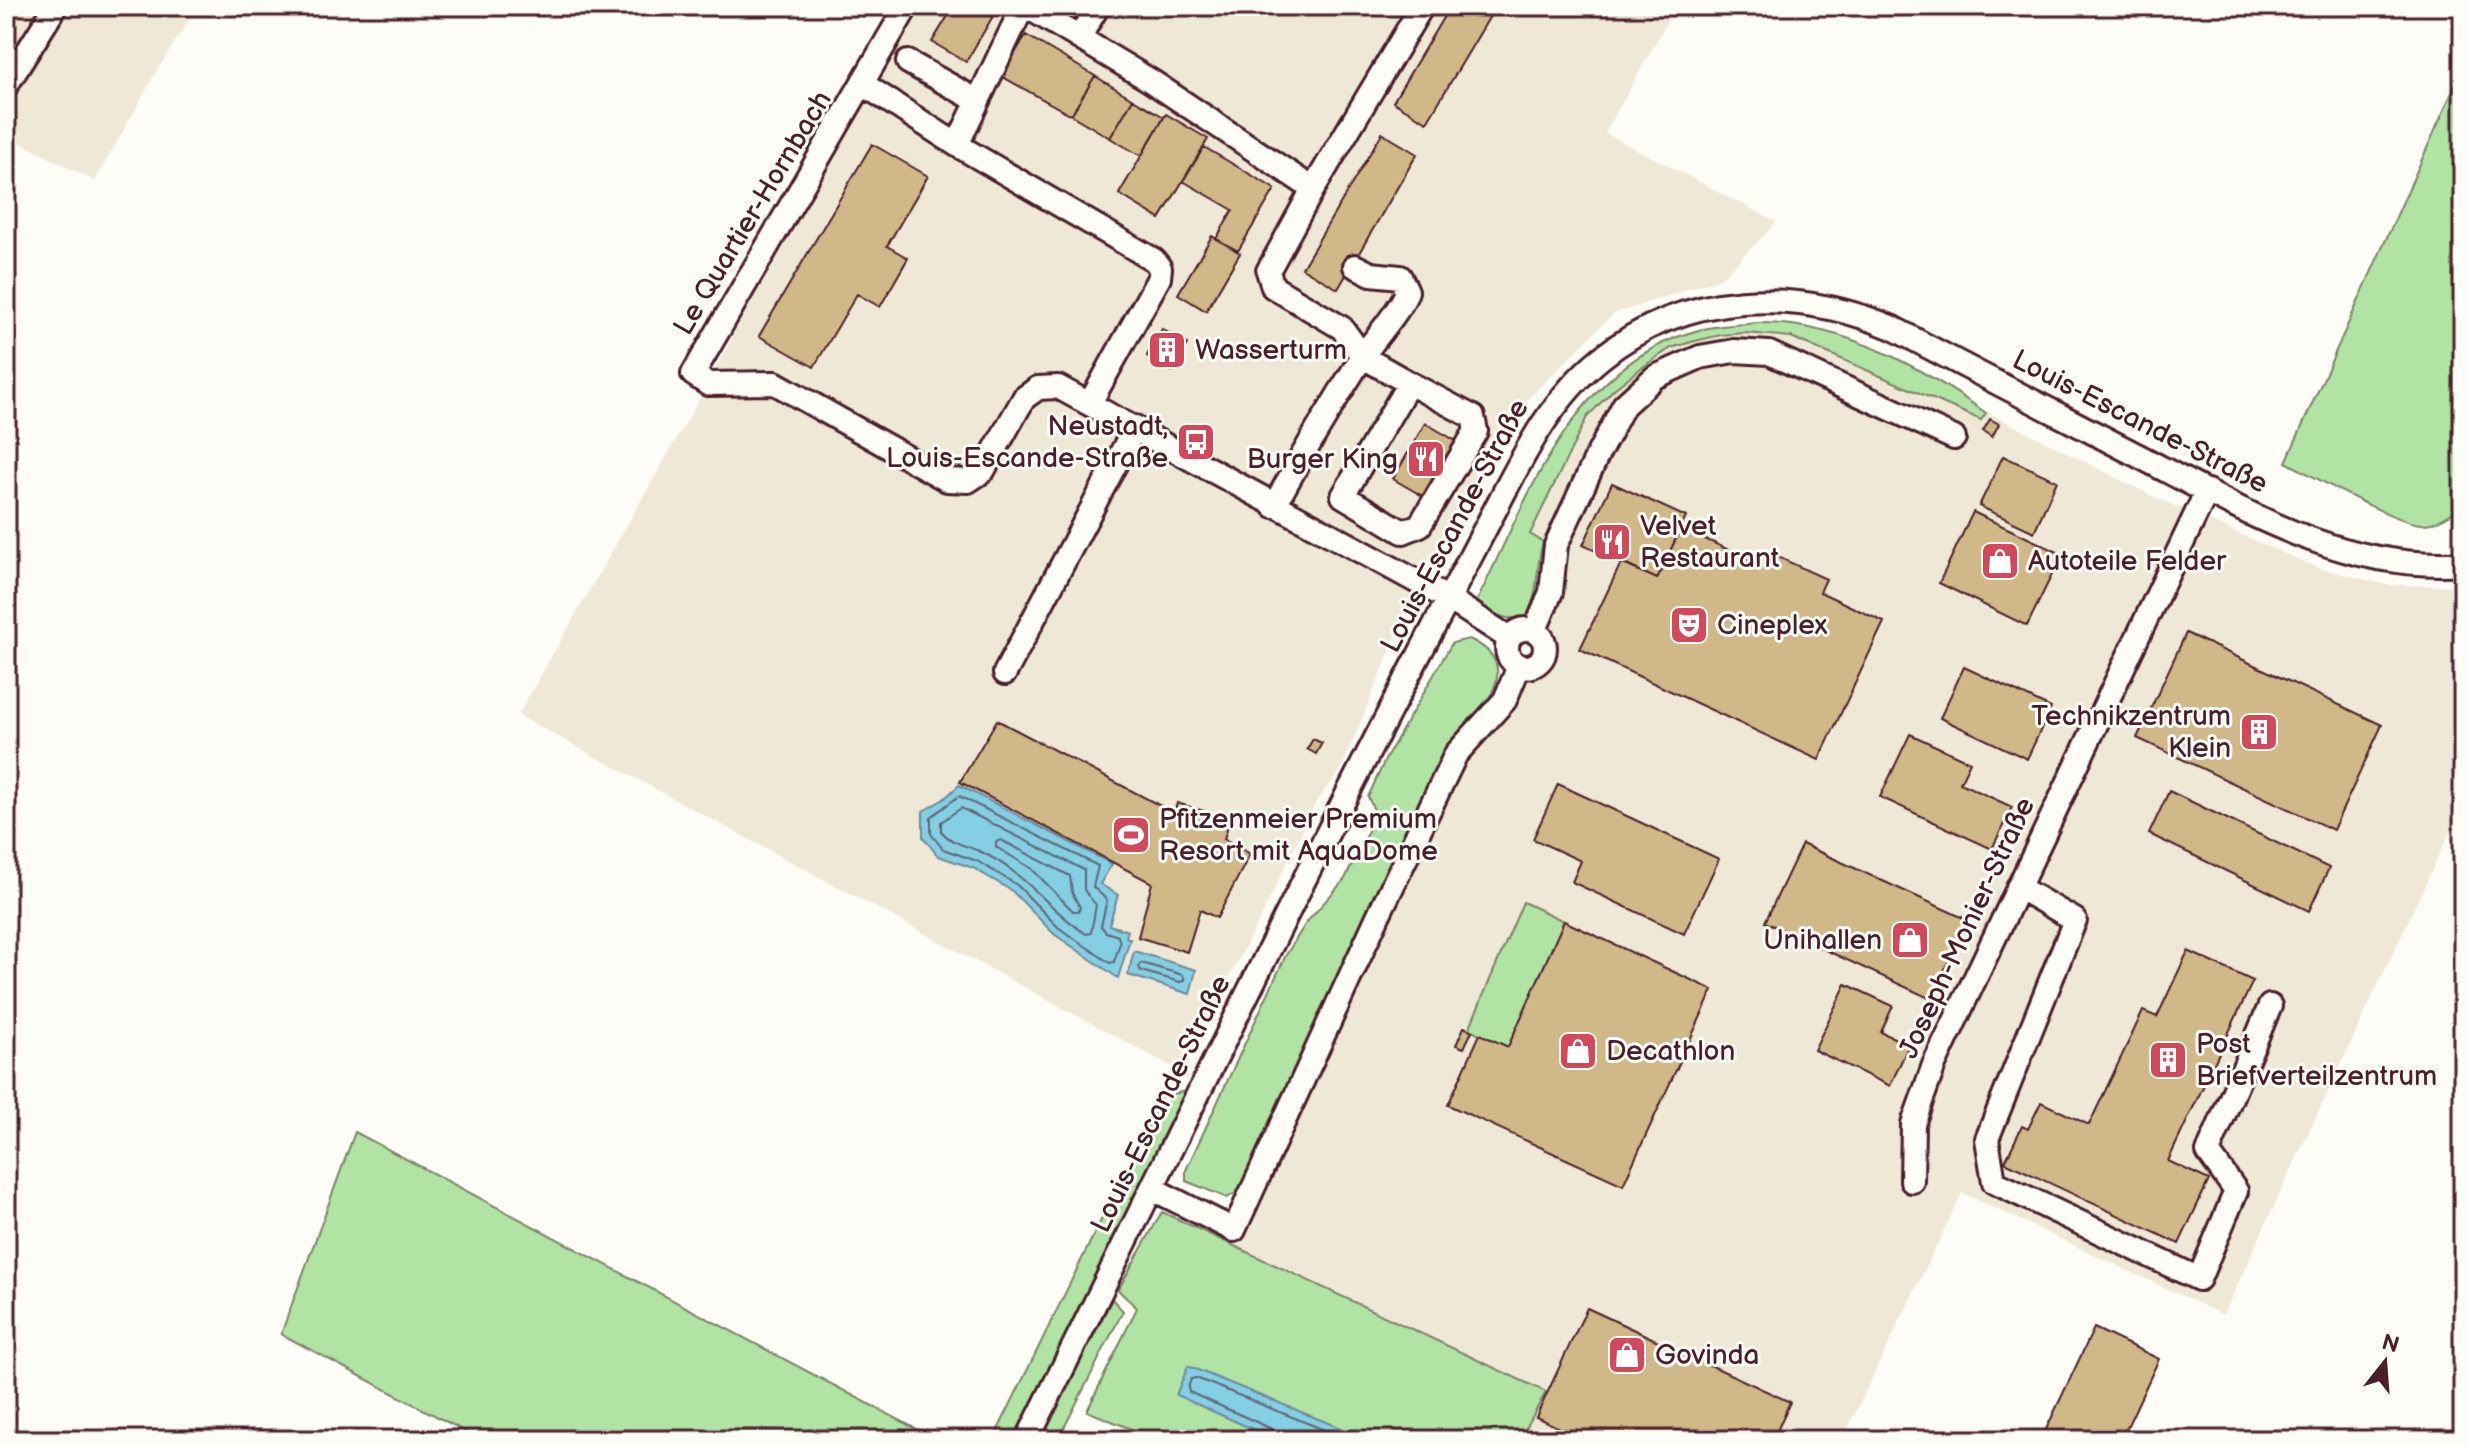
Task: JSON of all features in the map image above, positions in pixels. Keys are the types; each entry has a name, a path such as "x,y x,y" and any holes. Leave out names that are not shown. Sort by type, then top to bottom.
{"street":[{"path":"6,86 56,6"},
{"name":"Le Quartier-Hornbach","path":"907,6 693,374 708,384 775,383 947,480 968,481 983,471 1024,398 1038,388 1058,387 1449,599 1509,638"},
{"path":"957,145 1024,6 1151,81 1313,189"},
{"path":"1079,38 1098,6"},
{"path":"1409,383 1343,496 1403,532 1420,525 1476,431 1473,417 1363,357 1342,328 1273,287 1268,271 1422,6"},
{"path":"908,62 978,101"},
{"name":"Le Quartier-Hornbach","path":"863,84 957,145 1154,260 1160,268 1159,278 1090,403"},
{"path":"1274,506 1363,357 1389,317 1403,303 1407,291 1400,277 1371,274 1355,266"},
{"name":"Louis-Escande-Straße","path":"1027,1440 1383,723 1532,437 1564,393 1604,355 1651,327 1703,308 1772,300 1813,303 1867,317 1893,328 2207,491 2299,535 2350,553 2415,564 2463,563"},
{"path":"1535,630 1551,592 1556,545 1598,454 1624,405 1655,377 1711,355 1734,351 1769,353 1954,438"},
{"path":"1005,673 1135,427"},
{"name":"Joseph-Monier-Straße","path":"1912,1181 1913,1124 1929,1080 2207,491"},
{"path":"1518,630 1535,630 1545,644 1544,656 1536,665 1519,666 1507,652 1509,638 1518,630"},
{"path":"1153,1189 1234,1230 1456,754 1505,700 1519,666"},
{"path":"2018,887 2075,920 1987,1139 1994,1182 2199,1279 2236,1191 2208,1152 2270,1006"}],"shaded area":[{"path":"6,6 198,6 159,67 95,181 13,139 6,152"},
{"path":"902,6 1676,6 1605,133 1777,222 1721,278 1613,314 1518,409 1418,584 1340,772 1317,800 1262,915 1180,1071 518,715 708,384"},
{"path":"1770,327 1858,346 2154,497 2318,568 2388,585 2463,586 2463,804 2223,1315 1962,1193 1842,1440 1540,1440 1525,1430 1546,1393 1231,1244 1402,883 1469,755 1512,708 1547,626 1491,595 1587,407 1668,345 1714,331"}],"green space":[{"path":"2463,68 2463,505 2445,518 2424,524 2376,509 2286,462"},
{"path":"1758,323 1819,330 1878,350 1934,379 1986,413 1981,420 1791,337 1745,333 1721,335 1671,348 1614,389 1587,417 1530,534 1543,542 1533,600 1526,618 1499,616 1477,601 1537,477 1561,437 1589,401 1621,370 1659,345 1703,329"},
{"path":"1469,639 1488,651 1496,665 1497,679 1491,695 1481,711 1443,753 1241,1190 1227,1198 1186,1181 1186,1170 1286,955 1306,923 1345,879 1376,814 1368,797 1385,760 1452,643"},
{"path":"1523,902 1564,921 1508,1047 1469,1029"},
{"path":"1187,1091 1013,1440 993,1440 1162,1096"},
{"path":"355,1132 937,1440 481,1440 281,1334"},
{"path":"1162,1212 1546,1392 1525,1430 1540,1440 1158,1440 1087,1411 1137,1308 1118,1290"},
{"path":"1112,1299 1123,1311 1058,1440 1041,1440"}],"water":[{"path":"959,785 1112,864 1100,884 1118,895 1109,925 1128,931 1126,937 1130,939 1118,978 1054,934 1012,891 973,868 938,856 923,837 923,811 944,799"},
{"path":"1134,951 1196,970 1190,994 1128,975"},
{"path":"1188,1366 1370,1440 1277,1440 1176,1395"}],"building":[{"path":"954,6 999,6 966,62 932,42"},
{"path":"1450,6 1496,6 1427,122 1393,102"},
{"path":"1026,35 1095,76 1071,115 1001,76"},
{"path":"1095,76 1133,99 1110,138 1071,115"},
{"path":"1133,99 1164,117 1141,156 1110,138"},
{"path":"1166,114 1208,139 1160,219 1119,194"},
{"path":"1382,133 1417,154 1338,289 1302,268"},
{"path":"872,144 928,176 887,246 908,258 880,307 857,294 814,367 759,336"},
{"path":"1204,147 1275,189 1238,251 1216,239 1233,210 1183,181"},
{"path":"1212,236 1240,253 1206,311 1178,294"},
{"name":"Wasserturm","path":"1162,329 1187,344 1172,371 1147,356"},
{"path":"1990,419 1999,424 1992,437 1983,431"},
{"path":"1425,423 1458,442 1426,498 1393,479"},
{"path":"2003,456 2057,481 2034,532 1979,506"},
{"path":"1612,483 1686,517 1657,579 1583,545"},
{"path":"1973,512 2062,554 2027,626 1939,583"},
{"path":"1681,528 1757,563 1763,550 1826,579 1820,592 1884,622 1819,760 1580,649 1621,563 1657,579"},
{"name":"Technikzentrum Klein","path":"2186,633 2382,725 2333,830 2137,738"},
{"path":"1964,667 2051,708 2027,759 1940,718"},
{"path":"997,720 1174,813 1177,803 1230,819 1224,839 1250,854 1217,918 1200,910 1187,952 1138,937 1152,883 960,782"},
{"path":"1910,734 1970,762 1960,783 2012,807 1992,849 1880,797"},
{"path":"1313,739 1322,743 1316,754 1307,749"},
{"path":"1558,784 1719,859 1684,934 1572,882 1581,861 1533,839"},
{"path":"2169,791 2329,868 2309,911 2149,834"},
{"path":"1802,844 1968,920 1931,999 1765,922"},
{"name":"Decathlon","path":"1564,921 1713,990 1623,1185 1448,1105 1480,1034 1508,1047"},
{"name":"Post Briefverteilzentrum","path":"2188,951 2253,981 2168,1161 2209,1180 2179,1244 2005,1162 2022,1126 2028,1129 2041,1102 2089,1125 2143,1011 2157,1017"},
{"path":"1846,984 1893,1006 1881,1032 1909,1045 1890,1086 1814,1050"},
{"path":"1464,1027 1472,1031 1464,1048 1456,1045"},
{"name":"Govinda","path":"1587,1308 1790,1402 1773,1440 1585,1440 1536,1417"},
{"path":"2094,1328 2159,1359 2121,1440 2041,1440"}],"place":[{"name":"Wasserturm","path":"1167,350"},
{"name":"Neustadt, Louis-Escande-Straße","path":"1196,442"},
{"name":"Burger King","path":"1426,459"},
{"name":"Velvet Restaurant","path":"1612,542"},
{"name":"Autoteile Felder","path":"2000,561"},
{"name":"Cineplex","path":"1689,625"},
{"name":"Technikzentrum Klein","path":"2259,732"},
{"name":"Pfitzenmeier Premium Resort mit AquaDome","path":"1131,835"},
{"name":"Unihallen","path":"1910,940"},
{"name":"Decathlon","path":"1578,1051"},
{"name":"Post Briefverteilzentrum","path":"2168,1060"},
{"name":"Govinda","path":"1627,1355"}]}
